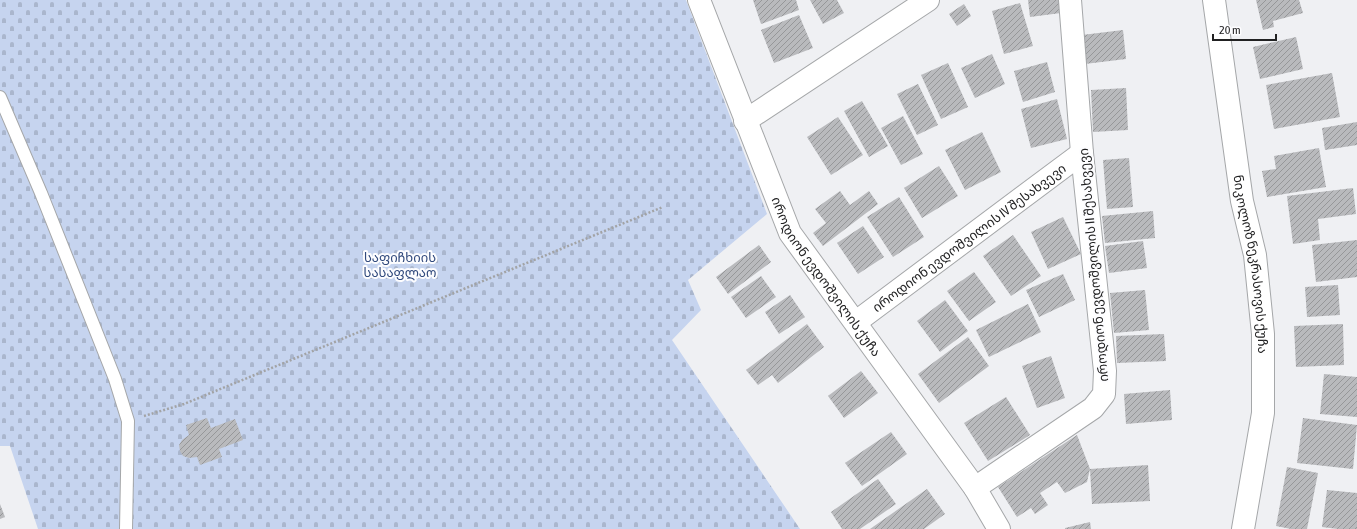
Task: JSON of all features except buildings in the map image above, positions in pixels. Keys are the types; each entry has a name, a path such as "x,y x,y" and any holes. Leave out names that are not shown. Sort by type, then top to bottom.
{"street":[{"name":"იროდიონ ევდოშვილის ქუჩა","path":"699,0 790,232 975,488 999,529"},
{"path":"746,121 928,0"},
{"name":"იროდიონ ევდოშვილის II შესახვევი","path":"975,488 1093,408 1104,394 1105,371 1082,153 1070,0"},
{"name":"ნიკოლოზ ნეკრასოვის ქუჩა","path":"1214,0 1242,201 1255,255 1263,334 1263,413 1243,529"},
{"name":"იროდიონ ევდოშვილის IV შესახვევი","path":"856,322 1082,153"}],"lane":[{"path":"0,97 41,193 116,379 128,421 126,529"}],"path":[{"path":"128,421 184,404 663,207"}],"green space":[{"name":"საფიჩხიის სასაფლაო","path":"0,0 686,0 767,214 688,280 701,310 672,340 800,529 38,529 10,446 0,446"}]}
